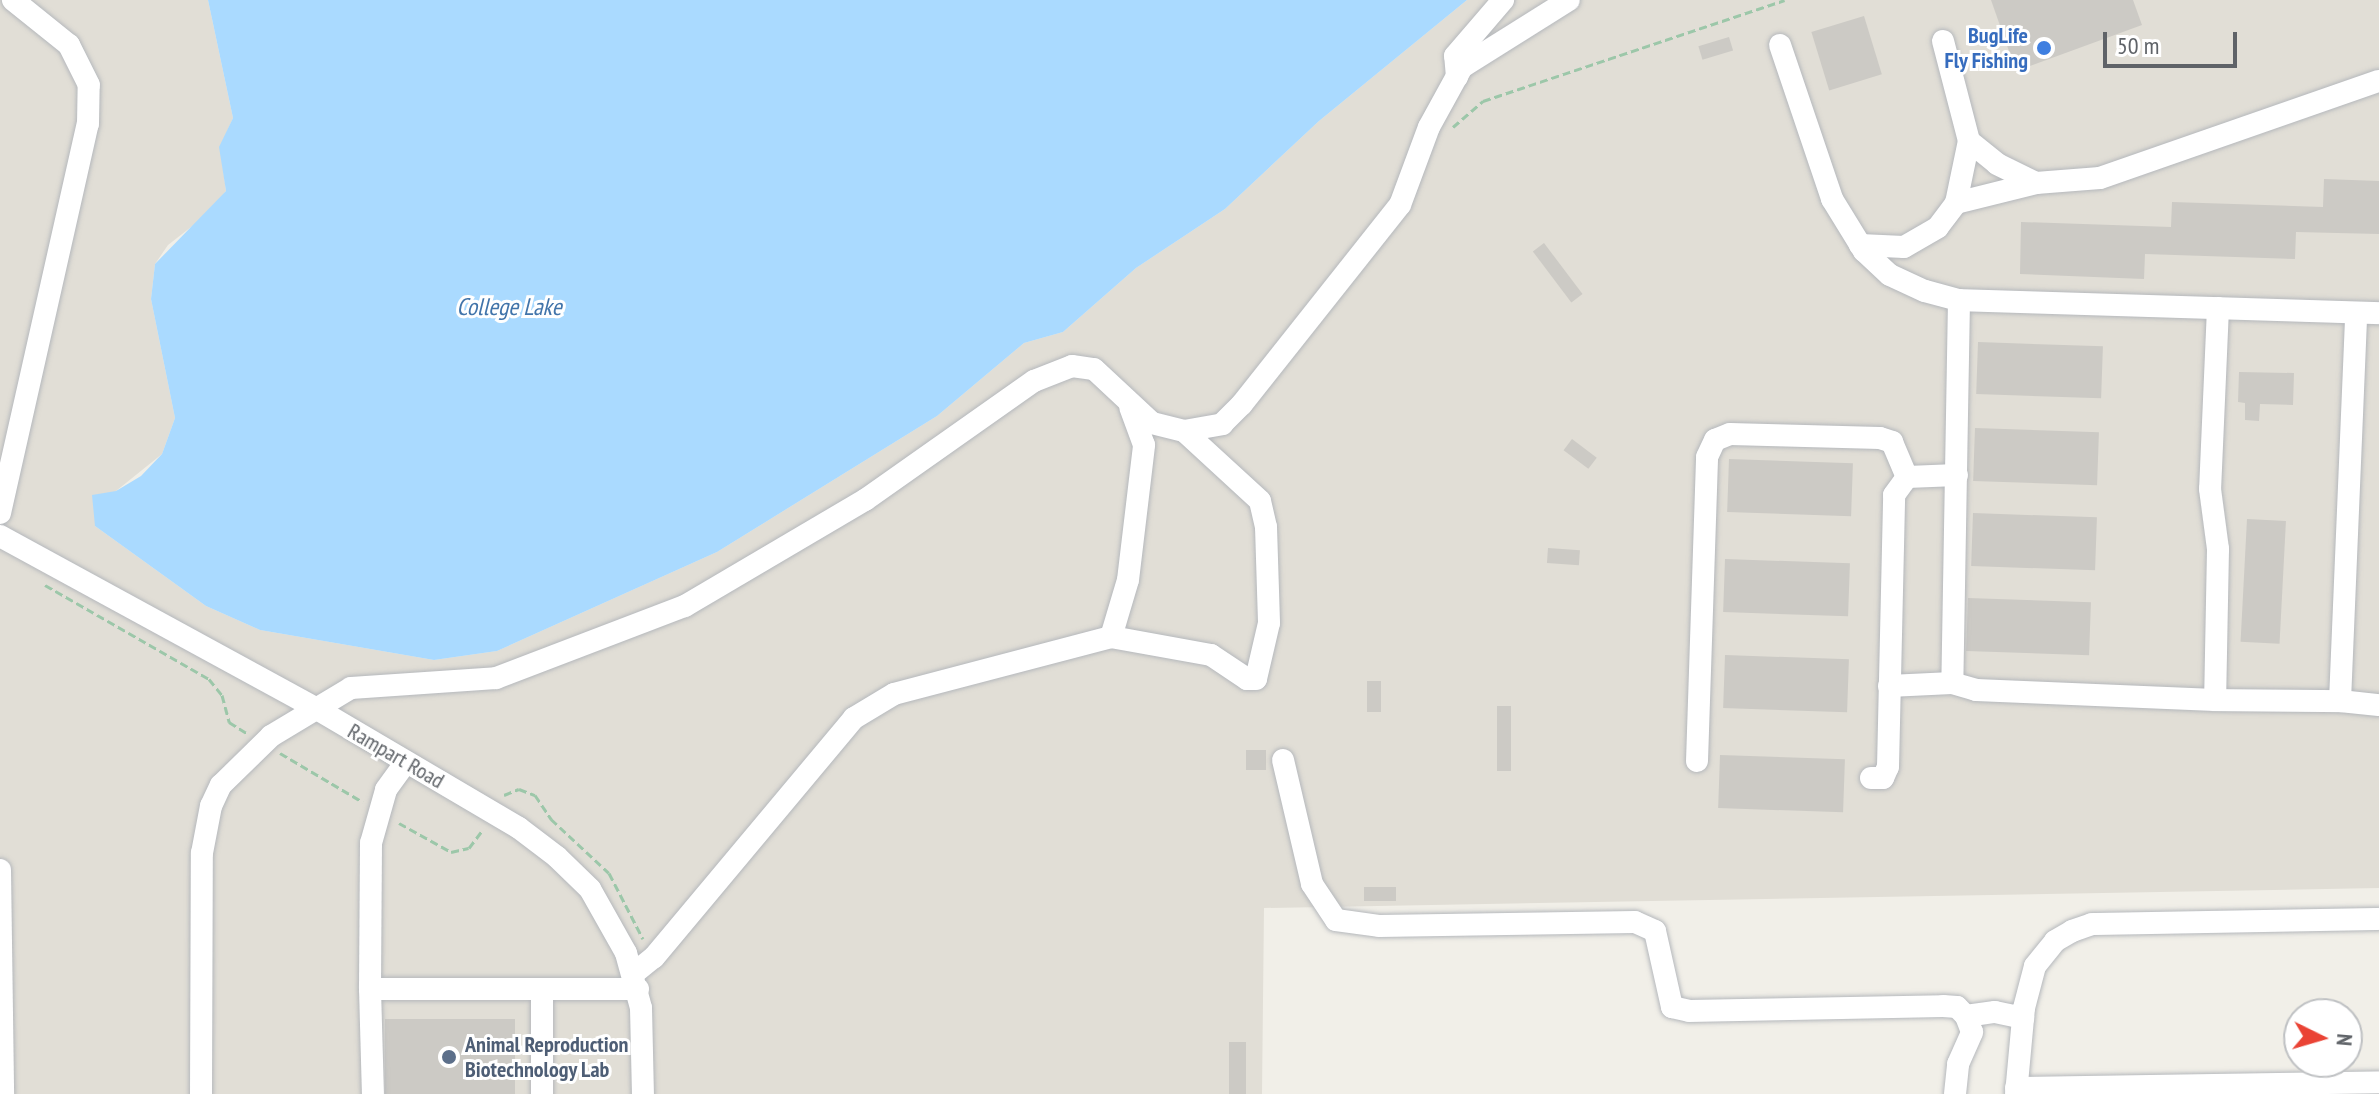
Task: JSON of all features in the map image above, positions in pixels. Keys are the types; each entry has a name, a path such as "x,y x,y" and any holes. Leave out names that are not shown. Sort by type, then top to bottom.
{"street":[{"path":"0,513 88,111 89,85 69,45 13,0"},
{"path":"1457,77 1455,56 1503,0"},
{"path":"201,1094 202,853 211,806 221,785 271,736 351,688 370,683 496,678 685,606 865,500 1034,381 1072,366 1094,369 1130,407 1152,423 1184,431 1222,424 1242,404 1400,205 1429,127 1462,67 1492,45 1569,0"},
{"path":"1860,245 1904,247 1938,227 1956,203 1969,141 1943,41"},
{"path":"1780,45 1832,199 1860,245 1890,275 1959,300 2379,313"},
{"path":"1956,203 2036,183 2100,178 2379,81"},
{"path":"1969,141 1997,164 2036,183"},
{"path":"1952,683 1959,300"},
{"path":"2215,700 2218,549 2210,489 2218,308"},
{"path":"2340,701 2356,313"},
{"path":"1111,637 1128,580 1144,445 1130,407"},
{"path":"370,989 542,991 635,981 854,718 894,694 1111,637 1211,655 1247,679 1256,679 1264,662 1269,598 1260,501 1184,431"},
{"path":"1697,761 1707,457 1715,440 1730,434 1880,438 1892,442 1907,477"},
{"path":"1907,477 1957,475"},
{"path":"1871,778 1883,778 1888,767 1894,495 1907,477"},
{"name":"Rampart Road","path":"0,536 317,709 519,828 557,857 590,889 611,920 635,981 643,1094"},
{"path":"1889,686 1952,683 1976,690 2215,700 2340,701 2379,705"},
{"path":"1283,760 1312,884 1336,920 1379,926 1635,922 1655,931 1672,1007 1957,1007 1966,1016 1972,1032 1958,1064 1955,1094"},
{"path":"373,1094 371,843 386,790 406,762"},
{"path":"0,870 3,1094"},
{"path":"2379,919 2092,924 2055,941 2035,966 2023,1018 2016,1091 2379,1082"},
{"path":"542,991 542,1094"},
{"path":"1966,1016 1995,1012 2023,1018"}],"path":[{"path":"1450,130 1483,101 1785,0"},
{"path":"42,581 209,679 222,695 229,722 253,737"},
{"path":"268,746 368,805"},
{"path":"390,818 451,852 469,848 487,821"}],"shaded area":[{"path":"0,0 208,0 233,118 220,147 226,191 209,213 168,245 155,264 151,299 175,418 162,454 116,491 95,526 206,606 260,630 434,660 497,651 717,552 937,416 1024,343 1063,332 1136,268 1225,209 1319,121 1467,0 2379,0 2379,888 1264,908 1262,1094 0,1094"}],"water":[{"name":"College Lake","path":"208,0 1467,0 1319,121 1225,209 1136,268 1063,332 1024,343 937,416 717,552 497,651 434,660 260,630 206,606 95,526 92,495 116,491 141,476 162,454 175,418 151,299 155,264 226,191 219,147 233,118"}],"building":[{"name":"BugLife Fly Fishing","path":"1991,0 2133,0 2142,25 2016,71"},
{"path":"1864,16 1882,74 1829,90 1811,32"},
{"path":"1729,37 1733,50 1702,60 1698,46"},
{"path":"2324,179 2379,181 2379,234 2296,232 2295,259 2145,254 2144,279 2020,274 2021,222 2171,227 2172,202 2323,207"},
{"path":"1544,243 1583,294 1571,303 1533,251"},
{"path":"1978,342 2103,346 2101,398 1976,394"},
{"path":"2239,372 2294,373 2293,405 2260,404 2259,421 2245,420 2245,403 2238,402"},
{"path":"1975,428 2099,432 2097,485 1973,481"},
{"path":"1572,439 1597,458 1588,469 1564,450"},
{"path":"1729,459 1853,463 1851,516 1727,512"},
{"path":"1973,513 2097,517 2095,570 1971,566"},
{"path":"2247,519 2286,521 2280,644 2241,642"},
{"path":"1548,548 1580,550 1579,565 1547,563"},
{"path":"1725,559 1850,563 1848,616 1723,612"},
{"path":"1968,598 2091,602 2089,655 1966,651"},
{"path":"1725,655 1849,659 1847,712 1723,708"},
{"path":"1367,681 1381,681 1381,712 1367,712"},
{"path":"1497,706 1511,706 1511,771 1497,771"},
{"path":"1246,750 1266,750 1266,770 1246,770"},
{"path":"1720,755 1845,759 1843,812 1718,808"},
{"path":"1364,887 1396,887 1396,901 1364,901"},
{"name":"Animal Reproduction Biotechnology Lab","path":"385,1019 515,1019 515,1094 385,1094"},
{"path":"1229,1042 1246,1042 1246,1094 1229,1094"}],"place":[{"name":"BugLife Fly Fishing","path":"2044,48"},
{"name":"Animal Reproduction Biotechnology Lab","path":"449,1057"}]}
